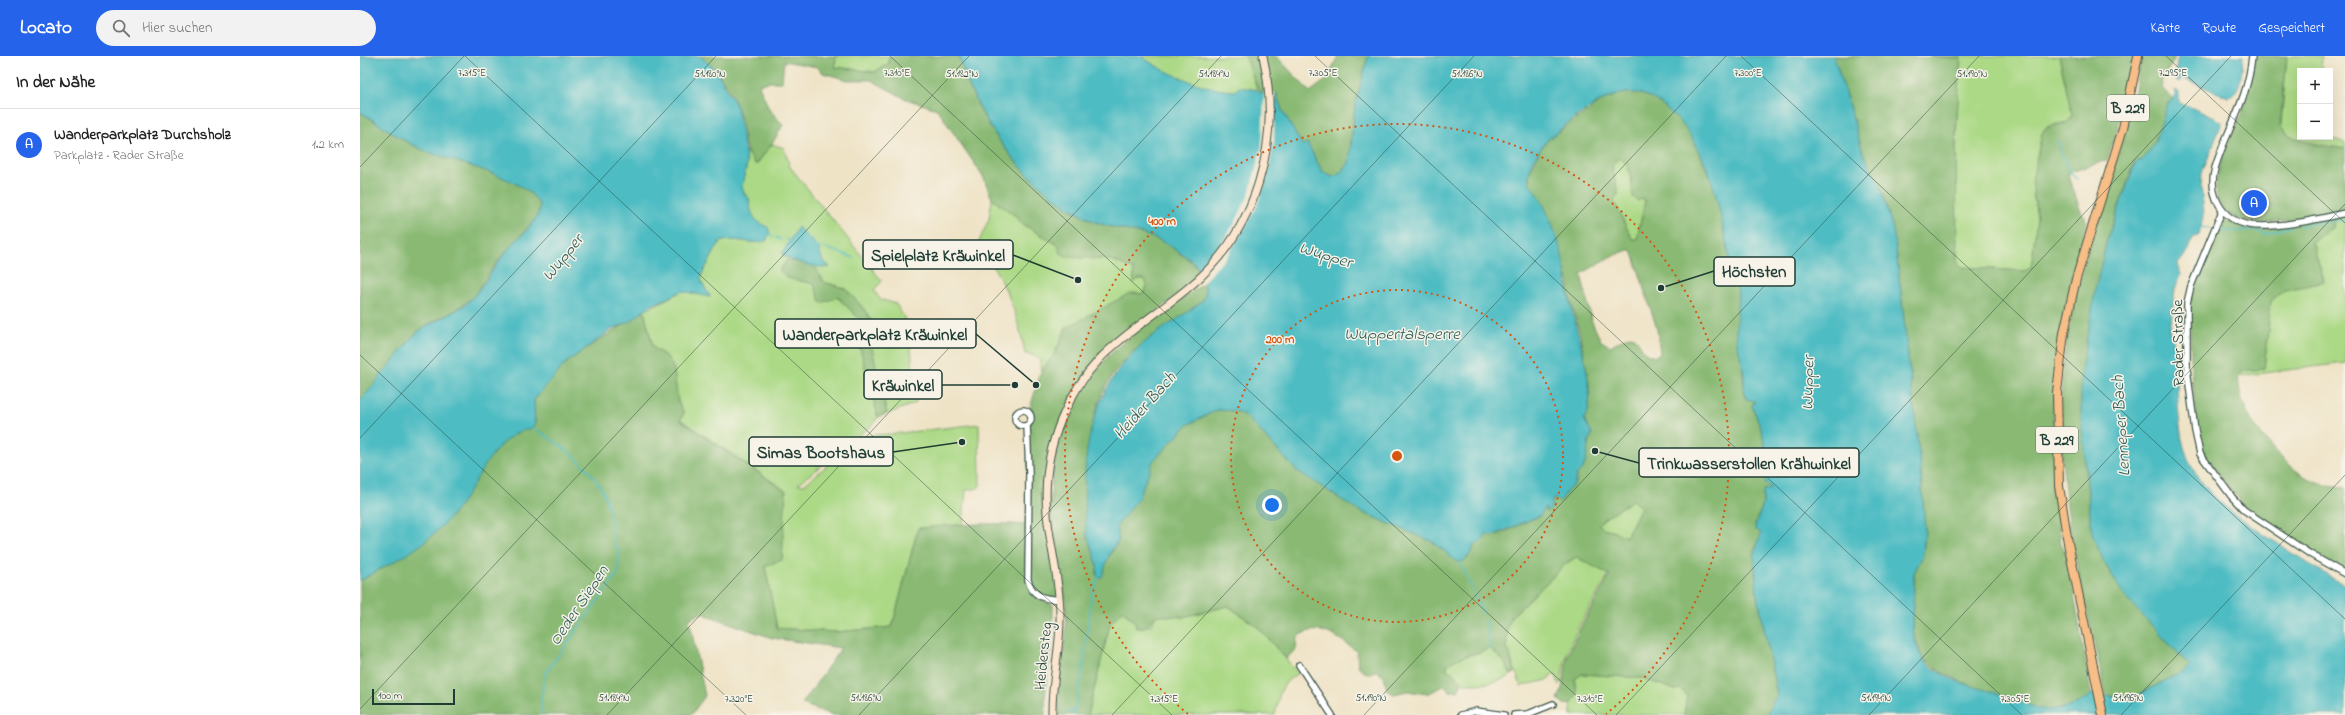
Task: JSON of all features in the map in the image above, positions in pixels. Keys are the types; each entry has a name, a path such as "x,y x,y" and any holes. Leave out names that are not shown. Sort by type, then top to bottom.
{"main road":[{"name":"Heidersteg","path":"1052,715 1060,627 1059,599 1048,528 1046,497 1050,457 1061,420 1084,378 1107,350 1132,328 1184,292 1201,277 1224,250 1242,223 1253,199 1267,153 1270,128 1269,92 1264,56"},
{"name":"B 229","path":"2103,715 2068,542 2059,486 2057,392 2063,340 2076,279 2123,128 2138,56"}],"street":[{"path":"2252,56 2242,102 2217,163 2213,178 2216,199 2222,210 2240,222 2262,226 2345,213"},
{"name":"Rader Straße","path":"2222,210 2191,286 2187,303 2187,369 2195,431 2200,454 2244,510 2310,554 2345,574"},
{"path":"1027,425 1030,479 1028,580 1031,588 1040,597 1048,600 1059,599"},
{"path":"1300,665 1332,715"},
{"path":"1514,715 1536,713 1552,704"},
{"path":"1461,715 1476,710 1504,715"}],"green space":[{"path":"700,56 838,56 836,57 835,67 875,72 889,63 889,56 959,56 967,81 990,127 1005,149 1022,169 1041,187 1084,217 1102,224 1160,240 1192,262 1200,273 1201,277 1107,350 1065,410 1047,483 1059,599 1048,600 1030,585 1027,425 1031,420 1029,412 1041,371 1054,355 1066,328 1130,293 1141,294 1145,292 1147,285 1143,279 1138,279 1134,283 1133,269 1111,260 1068,257 1060,253 1058,245 1021,223 1017,217 992,199 983,176 937,109 906,99 871,80 848,80 823,73 817,67 784,61 782,82 768,82 759,85 769,109 783,125 772,144 756,165 745,146 740,116 732,96 715,70"},
{"path":"889,56 889,63 875,72 835,67 836,57"},
{"path":"1141,56 1245,56 1250,66 1257,90 1239,87 1235,91 1212,88 1173,75"},
{"path":"1245,56 1276,56 1310,92 1326,80 1338,56 1368,56 1355,106 1349,163 1339,174 1332,177 1322,171 1307,143 1302,146 1282,110 1276,93 1263,93 1260,91 1255,83"},
{"path":"1834,56 1961,58 1956,129 1957,260 1960,267 2024,271 2031,268 2037,217 2032,180 2042,134 2047,128 2068,122 2072,115 2059,56 2134,56 2125,104 2107,160 2068,173 2079,207 2087,223 2070,285 2060,331 2054,396 2054,470 2061,544 2066,554 2091,694 2080,704 2049,710 2035,708 2018,700 1973,687 1941,672 1922,657 1913,632 1913,592 1915,583 1914,573 1923,555 1925,529 1920,462 1896,249 1893,229 1880,184 1864,156"},
{"path":"1930,56 2059,56 2072,115 2068,122 2051,125 2045,128 2042,134 2037,157 2033,194 2037,217 2031,268 2024,271 1960,267 1957,260 1956,185 1961,58"},
{"path":"2141,56 2175,56 2163,78 2162,83 2162,88 2174,99 2168,103 2158,134 2151,149 2141,161 2135,161 2107,240 2092,313 2085,465 2092,534 2166,641 2190,666 2184,672 2136,695 2116,697 2106,694 2074,552 2062,457 2061,410 2064,361 2072,312 2089,248 2127,121"},
{"path":"2254,56 2287,56 2280,125 2284,131 2290,136 2297,138 2297,140 2345,149 2345,213 2334,215 2333,228 2312,242 2324,281 2284,290 2271,301 2264,369 2243,371 2239,374 2239,389 2244,405 2252,421 2275,451 2302,475 2315,482 2345,488 2345,571 2322,558 2245,507 2207,460 2199,442 2191,369 2190,302 2194,285 2217,229 2225,221 2243,228 2258,230 2273,228 2302,220 2289,219 2260,222 2245,221 2228,214 2219,203 2216,189 2218,173 2223,157 2242,112"},
{"path":"2287,56 2322,56 2321,68 2297,68 2297,138 2281,127"},
{"path":"1635,92 1653,98 1677,116 1690,133 1715,187 1729,258 1737,282 1744,390 1746,399 1755,400 1752,406 1760,425 1765,444 1767,464 1765,484 1771,487 1769,490 1763,492 1763,504 1755,524 1761,533 1761,539 1755,548 1757,592 1777,695 1766,715 1684,715 1687,695 1680,689 1675,690 1642,678 1582,674 1575,679 1577,693 1571,705 1564,704 1558,699 1561,693 1568,657 1574,641 1610,575 1576,557 1567,563 1512,616 1507,628 1507,648 1515,673 1511,675 1505,663 1490,648 1452,661 1447,665 1447,670 1452,672 1462,682 1458,691 1450,691 1444,686 1427,694 1407,691 1394,694 1387,690 1384,677 1376,670 1371,674 1367,674 1358,666 1357,652 1328,633 1321,631 1305,632 1297,637 1296,649 1286,659 1259,628 1228,606 1183,617 1157,615 1147,626 1141,628 1136,628 1135,622 1123,611 1110,624 1088,715 1059,715 1058,702 1066,634 1066,607 1063,581 1053,528 1051,502 1055,458 1061,436 1079,396 1091,377 1105,360 1131,336 1204,283 1207,291 1203,300 1143,343 1121,364 1111,378 1097,408 1090,441 1086,509 1088,534 1096,561 1097,576 1104,570 1105,563 1119,540 1116,527 1153,461 1187,425 1217,410 1236,411 1246,416 1296,470 1359,511 1433,542 1460,563 1468,558 1473,546 1486,532 1492,535 1500,534 1541,515 1543,508 1576,482 1576,476 1584,466 1592,434 1584,419 1589,410 1589,384 1580,334 1569,295 1569,283 1537,193 1529,183 1529,174 1540,150 1548,139 1603,100 1621,93","holes":["1620,158 1627,166 1629,171 1633,197 1638,201 1643,198 1645,201 1637,239 1632,239 1614,201 1618,194 1612,166","1628,250 1631,250 1633,253 1657,329 1660,353 1654,357 1645,353 1635,337 1629,336 1610,346 1601,341 1592,322 1581,274 1610,257","1632,500 1641,507 1626,537 1598,524"]},
{"path":"360,112 421,149 505,178 533,196 540,206 537,217 497,262 473,297 455,311 426,325 415,334 360,401"},
{"path":"2333,138 2345,143 2345,149 2320,145 2301,140 2333,140"},
{"path":"772,144 784,148 790,167 882,281 874,290 880,299 896,304 909,326 916,403 887,414 870,340 873,323 846,289 824,282 814,265 825,268 830,267 822,260 819,248 798,228 782,254 788,259 779,270 791,278 813,284 828,291 840,300 862,322 856,333 878,417 872,425 798,484 804,485 842,453 870,435 892,434 979,424 980,486 976,489 966,490 963,524 939,528 918,528 892,627 835,632 777,628 765,566 786,491 680,419 684,413 678,402 668,358 653,347 644,311 682,291 710,297 701,280 702,274 720,242 732,240 760,242 766,240 761,225 750,213 749,198 743,190 742,181 747,163 745,150 756,165"},
{"path":"1620,157 1624,160 1628,167 1633,188 1645,201 1637,239 1632,239 1614,201 1618,194 1612,165"},
{"path":"992,199 1017,217 1021,223 1058,245 1090,258 1111,260 1133,269 1135,282 1138,279 1143,279 1147,285 1145,292 1141,294 1136,292 1066,328 1054,355 1041,371 1041,364 1038,358 1025,354 1015,314 1005,287 982,252 975,255 974,253 989,219"},
{"path":"2345,215 2345,363 2239,376 2245,370 2264,369 2271,301 2284,290 2320,283 2324,279 2312,242 2333,228 2334,218"},
{"path":"788,260 814,265 824,282 846,289 864,309 873,323 870,340 887,414 878,417 856,333 862,322 838,297 821,303 814,284 787,278 779,270"},
{"path":"644,311 653,347 668,358 674,369 678,402 684,413 680,420 786,491 782,560 765,566 777,628 835,632 892,627 918,528 986,524 1028,525 1026,560 1029,582 1034,592 1042,599 1053,605 1045,715 833,715 802,704 841,648 772,638 701,613 689,619 705,696 691,715 360,715 360,581 413,550 441,527 459,505 482,468 500,445 517,432 535,424 534,400 544,385 556,372 584,350"},
{"path":"1632,499 1641,507 1626,537 1604,529 1598,524 1606,517"},
{"path":"1576,557 1609,574 1572,640 1563,668 1561,683 1559,685 1556,675 1551,675 1548,680 1521,686 1507,648 1507,628 1512,616 1567,563"},
{"path":"1228,606 1259,628 1298,673 1287,681 1281,691 1275,715 1088,715 1110,624 1123,611 1135,622 1150,626 1157,615 1183,617"},
{"path":"1490,648 1505,663 1511,675 1507,678 1494,682 1472,684 1462,682 1447,670 1447,665 1452,661"},
{"path":"1582,674 1642,678 1675,690 1680,689 1687,695 1684,715 1571,715 1571,705 1577,693 1575,679"}],"water":[{"name":"Wupper","path":"360,56 700,56 716,70 737,107 747,163 742,186 744,194 749,198 755,219 768,227 770,233 766,241 754,242 726,240 720,242 702,274 701,280 710,297 682,291 650,306 631,321 611,330 566,363 534,400 535,424 532,428 509,438 500,446 485,466 461,504 444,524 414,550 360,581 360,401 415,334 460,308 472,298 506,252 533,222 539,212 540,206 533,196 521,187 487,172 421,149 360,112"},
{"name":"Wuppertalsperre","path":"959,56 1141,56 1173,75 1212,88 1235,91 1239,87 1257,90 1262,93 1276,93 1282,110 1302,145 1307,143 1322,171 1332,177 1339,174 1349,163 1355,106 1368,56 1834,56 1864,156 1880,184 1893,229 1896,249 1920,462 1925,529 1923,555 1914,573 1913,632 1917,647 1924,660 1944,675 1968,685 2044,710 2061,709 2072,706 2091,694 2123,698 2134,696 2184,672 2190,666 2125,597 2104,562 2092,534 2081,420 2081,371 2096,286 2107,240 2136,161 2141,161 2146,156 2155,142 2168,103 2174,99 2175,90 2179,92 2179,102 2215,118 2222,123 2202,173 2201,187 2204,211 2199,234 2193,238 2189,250 2178,264 2181,275 2175,289 2170,331 2175,357 2182,439 2188,458 2197,475 2209,491 2223,505 2255,529 2323,573 2345,585 2345,715 1766,715 1777,695 1757,592 1754,556 1761,533 1755,529 1763,503 1763,491 1764,489 1769,490 1771,487 1765,484 1767,464 1765,444 1760,425 1752,406 1755,401 1746,399 1745,394 1743,371 1736,338 1738,296 1737,280 1729,256 1721,215 1715,194 1701,155 1679,120 1658,102 1638,93 1621,94 1603,100 1586,110 1545,142 1530,169 1529,181 1546,211 1560,248 1571,308 1588,378 1588,409 1584,419 1592,434 1583,467 1576,476 1574,485 1568,490 1560,502 1556,499 1552,500 1551,509 1546,512 1545,507 1541,515 1490,537 1486,533 1484,539 1473,546 1473,550 1465,560 1457,562 1433,542 1359,511 1296,470 1246,416 1236,411 1217,410 1187,425 1153,461 1138,499 1116,527 1119,540 1110,553 1102,577 1099,578 1097,576 1096,561 1087,534 1085,511 1087,454 1097,410 1106,390 1118,371 1133,353 1151,337 1203,300 1205,297 1204,282 1198,267 1195,264 1160,240 1096,222 1072,210 1049,194 1028,175 993,131 967,81"},
{"path":"2178,56 2243,56 2242,73 2239,86 2233,95 2228,97 2180,77 2180,82 2176,80"},
{"path":"798,227 819,248 822,260 830,267 819,267 805,264 792,260 782,254"}],"pier":[{"path":"1275,92 1274,144 1268,173 1256,208 1228,255 1202,284 1198,273 1222,243 1235,223 1249,194 1262,146 1264,93"}],"waterway":[{"path":"2057,141 2069,172 2077,179"},
{"path":"2299,225 2302,226 2345,220"},
{"path":"2216,231 2257,231 2266,234 2292,226"},
{"path":"2201,227 2209,229"},
{"path":"768,233 773,236"},
{"path":"776,237 781,240"},
{"path":"786,239 790,241"},
{"path":"817,247 823,247 854,258"},
{"name":"Oeder Siepen","path":"532,428 550,438 568,451 585,467 598,483 608,505 614,546 619,550 618,573 545,674 541,699 542,715"},
{"path":"1460,561 1483,614"},
{"name":"Heider Bach","path":"1074,715 1083,669 1091,597 1099,576"},
{"path":"1485,620 1491,650"},
{"path":"1065,713 1075,710"}],"place":[{"name":"Wanderparkplatz Durchsholz","path":"2254,203"},
{"name":"Spielplatz Kräwinkel","path":"1078,280"},
{"name":"Höchsten","path":"1661,288"},
{"name":"Kräwinkel","path":"1015,385"},
{"name":"Wanderparkplatz Kräwinkel","path":"1036,385"},
{"name":"Simas Bootshaus","path":"962,442"},
{"name":"Trinkwasserstollen Krähwinkel","path":"1595,451"}],"water label":[{"name":"Lenneper Bach","path":"2120,426"}]}
